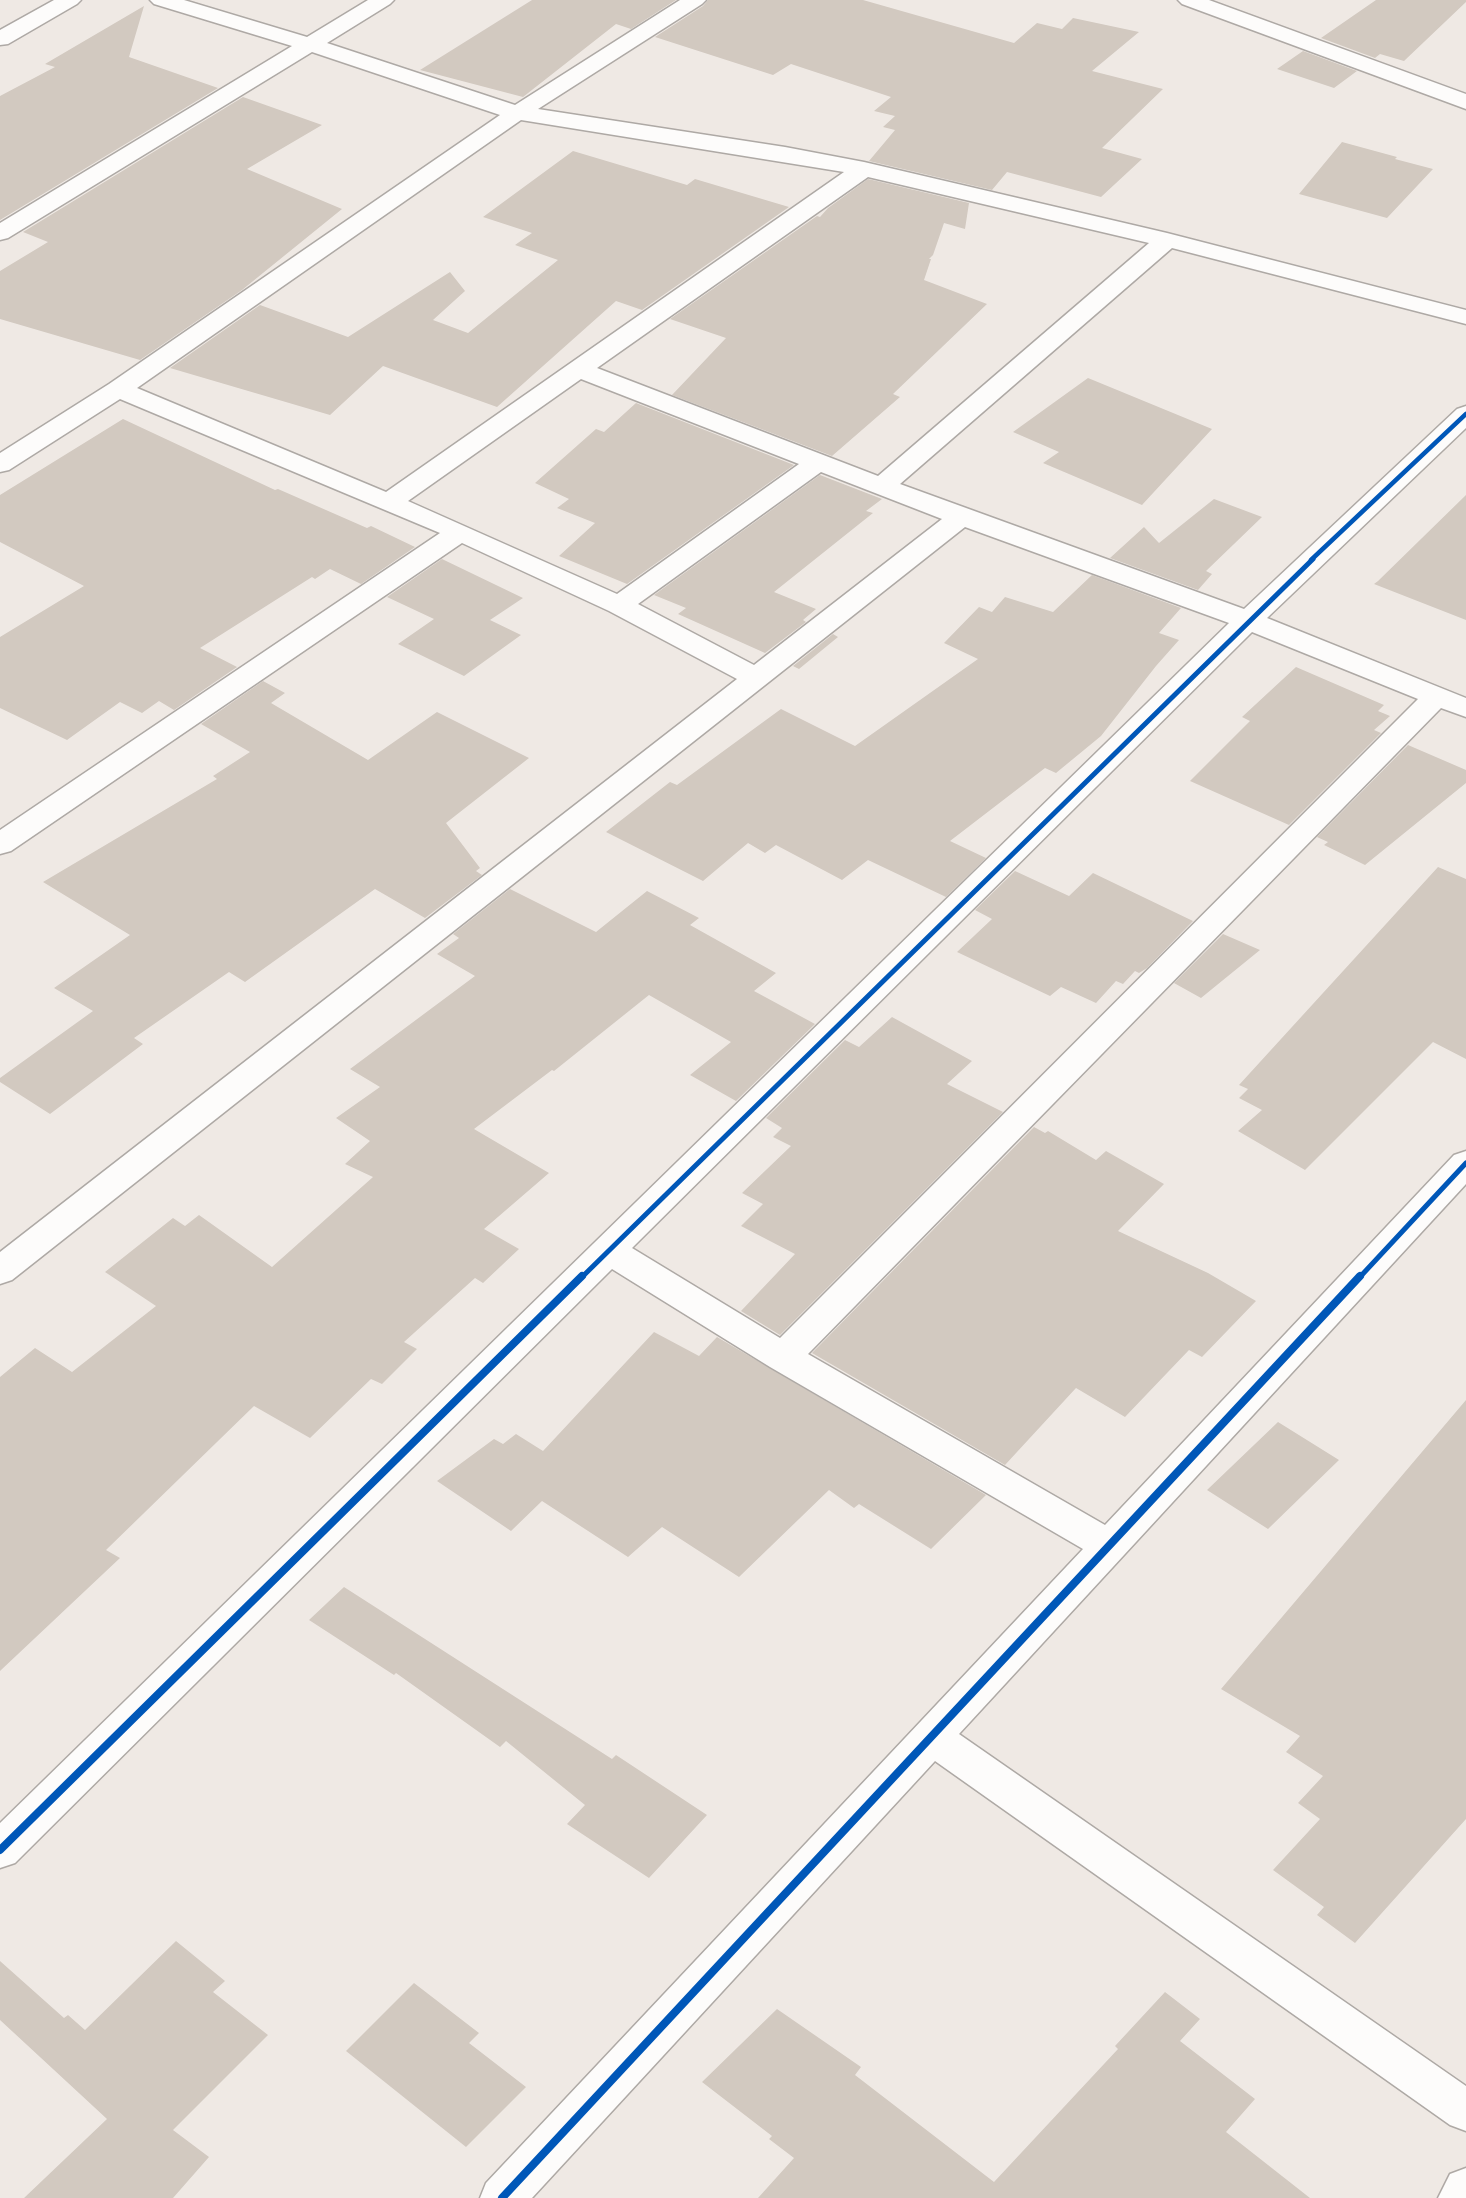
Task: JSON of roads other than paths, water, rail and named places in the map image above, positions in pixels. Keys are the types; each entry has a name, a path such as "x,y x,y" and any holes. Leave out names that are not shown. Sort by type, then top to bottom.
{"street":[{"path":"0,39 69,0"},
{"path":"161,0 517,112 785,154 864,169 1167,240 1466,317"},
{"path":"0,233 382,0"},
{"path":"0,464 118,389 517,112 695,0"},
{"path":"1189,0 1466,102"},
{"path":"389,502 864,169"},
{"path":"881,487 1167,240"},
{"path":"578,369 961,517 1248,620 1466,708"},
{"path":"118,389 460,532 619,605 755,677"},
{"path":"0,1850 1248,620 1466,414"},
{"path":"619,605 818,463"},
{"path":"0,1271 961,517"},
{"path":"0,844 460,532"},
{"path":"783,1357 1437,696"},
{"path":"502,2198 933,1738 1466,1163"},
{"path":"610,1251 783,1357 1110,1546"},
{"path":"933,1738 1466,2110"},
{"path":"1460,2198 1466,2188"}]}
